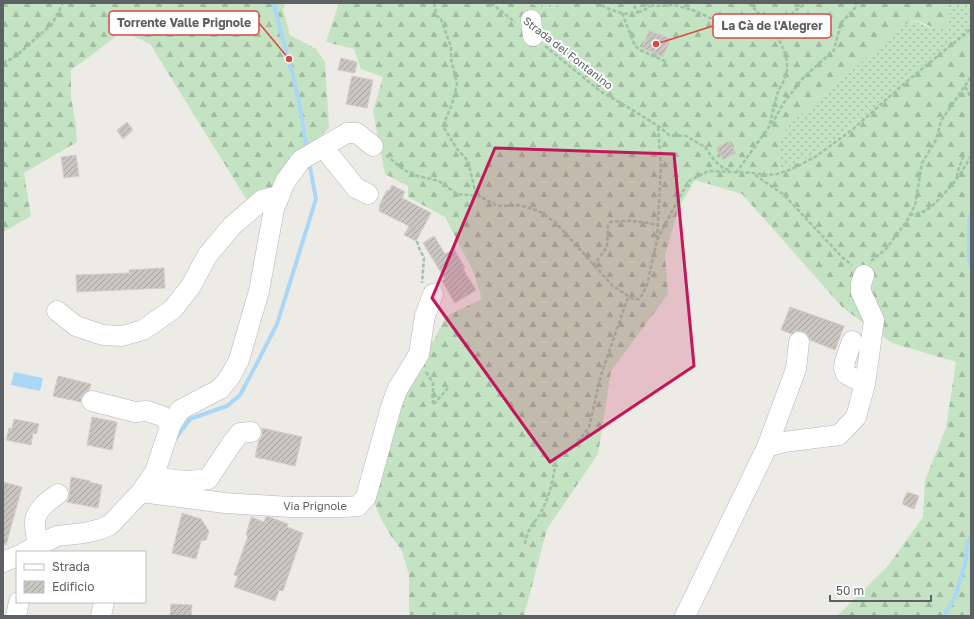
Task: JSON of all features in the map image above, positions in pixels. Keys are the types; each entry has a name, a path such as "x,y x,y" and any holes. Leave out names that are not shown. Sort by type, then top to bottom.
{"street":[{"path":"31,549 57,536 84,533 110,525 141,492 155,472 171,424 180,410 220,389 230,377 239,360 260,291 274,209 278,196 285,182 301,160 347,133 357,133 373,146"},
{"path":"324,147 356,188 368,194"},
{"path":"57,311 76,326 104,335 122,336 143,330 173,309 191,286 207,256 232,226 262,200 278,196"},
{"path":"766,447 784,442 838,435 856,417 865,384 874,320 861,292 862,269"},
{"name":"Via Prignole","path":"141,492 225,503 290,507 358,506 366,497 397,390 419,354 427,292"},
{"path":"852,341 844,368 846,374 865,384"},
{"path":"685,616 766,447 796,369 799,342"},
{"path":"92,401 135,412 147,411 162,416 171,424"},
{"path":"153,475 176,481 192,482 208,479 240,433 251,432"},
{"path":"31,549 36,515 44,505 58,494"},
{"path":"3,562 16,556"},
{"path":"16,616 19,603"},
{"path":"101,616 104,603"}],"path":[{"path":"3,63 14,57 52,24 63,3"},
{"path":"434,3 437,16 441,19 451,47 451,59 457,84 452,104 443,126 457,149 468,161 475,191 479,196"},
{"name":"Strada del Fontanino","path":"491,3 532,28 600,91 658,126 669,135 686,136 705,147 714,160 723,168 736,173"},
{"path":"596,3 622,13 636,14 650,6 673,5 692,10 736,30 760,36 775,34 781,29 795,11 805,3"},
{"path":"632,3 638,12"},
{"path":"645,3 650,6"},
{"path":"749,3 767,22 775,34 785,53 788,68 786,76 778,92 768,128"},
{"path":"736,173 783,104 803,78 834,50 841,23 854,8 856,3"},
{"path":"622,13 635,46 640,50 667,62"},
{"path":"657,240 690,181 708,171 766,175 778,174 816,157 853,129 906,82 971,29"},
{"path":"753,173 784,194 842,256 862,269 886,249 910,216 915,205 922,163 936,140 941,121 971,77"},
{"path":"965,87 971,97"},
{"path":"373,146 404,170 418,176 438,181 457,194 479,196 498,206 519,205 539,211 556,223 593,266 613,286 633,300 639,299 647,285 657,240 661,167 658,126"},
{"path":"957,178 957,172 964,159 963,152"},
{"path":"910,216 927,210 949,188 965,167 971,156"},
{"path":"593,266 607,247 608,226 610,222 635,220 658,225"},
{"path":"417,241 424,258 427,292"},
{"path":"525,544 526,534 542,511 549,493 553,480 556,458 575,446 589,427 601,375 628,297"},
{"path":"419,354 422,366 433,383 433,405 448,388"}],"highlighted area":[{"path":"495,148 674,154 694,366 550,462 432,298"}],"green space":[{"path":"3,3 286,3 283,10 290,35 316,49 325,62 329,128 290,164 270,189 247,200 150,44 123,31 71,70 71,97 77,142 24,173 31,216 3,232"},
{"path":"339,3 530,3 540,7 551,8 558,6 559,3 948,3 949,15 946,27 935,28 917,21 912,21 904,25 789,125 780,141 778,158 781,170 819,151 853,126 950,42 971,34 971,616 837,616 888,566 923,517 925,480 946,428 956,362 892,343 843,308 742,194 695,180 679,207 665,255 668,294 611,371 598,454 547,529 524,616 409,616 409,575 402,551 380,517 373,499 375,481 415,367 435,338 446,316 482,299 473,271 445,217 408,197 408,186 385,174 373,111 383,77 361,69 354,49 326,42"},
{"path":"530,3 559,3 558,6 547,8"},
{"path":"948,3 971,3 971,34 953,40 834,140 808,157 781,170 778,158 779,146 780,141 789,125 904,25 917,22 929,27 946,27 949,15"}],"water":[{"path":"14,372 43,378 40,391 11,385"}],"building":[{"path":"649,30 671,39 663,57 642,48"},
{"path":"341,58 357,62 355,73 338,70"},
{"path":"352,76 373,80 367,108 346,104"},
{"path":"127,122 133,130 123,139 117,130"},
{"path":"729,141 736,153 723,160 716,148"},
{"path":"76,155 79,176 64,178 61,157"},
{"path":"392,185 405,192 402,198 431,213 416,241 404,235 409,226 379,211 379,206 387,190 389,191"},
{"path":"434,236 445,254 454,249 465,268 463,269 476,290 455,303 442,281 445,279 423,243"},
{"path":"164,268 165,288 77,292 76,275 130,273 129,270"},
{"path":"790,307 844,326 835,350 810,340 806,333 801,331 795,331 792,334 781,330"},
{"path":"58,376 91,384 89,390 84,393 81,398 81,402 53,396"},
{"path":"92,417 117,422 112,450 87,445"},
{"path":"14,419 39,424 36,434 33,433 31,445 6,440 9,428 12,429"},
{"path":"262,428 302,437 295,466 255,457 259,440 262,436"},
{"path":"71,477 102,485 98,508 67,502 69,498"},
{"path":"3,482 22,487 6,545 3,544"},
{"path":"907,492 919,496 914,509 902,504"},
{"path":"182,513 201,519 209,531 206,540 201,541 196,559 172,553"},
{"path":"251,517 264,522 266,517 269,517 288,524 287,527 303,533 283,591 279,590 275,601 234,587 238,576 234,575 248,536 246,535"},
{"path":"171,604 192,605 191,616 170,616"}],"waterway":[{"path":"274,3 295,82 306,145"},
{"path":"176,438 190,419 227,406 240,395 277,324 316,199 310,167"},
{"path":"971,214 969,220 969,259 971,268"},
{"path":"944,616 955,597 966,560 967,544 971,537"}],"place":[{"name":"La Cà de l'Alegrer","path":"656,44"},
{"name":"Torrente Valle Prignole","path":"289,59"}]}
